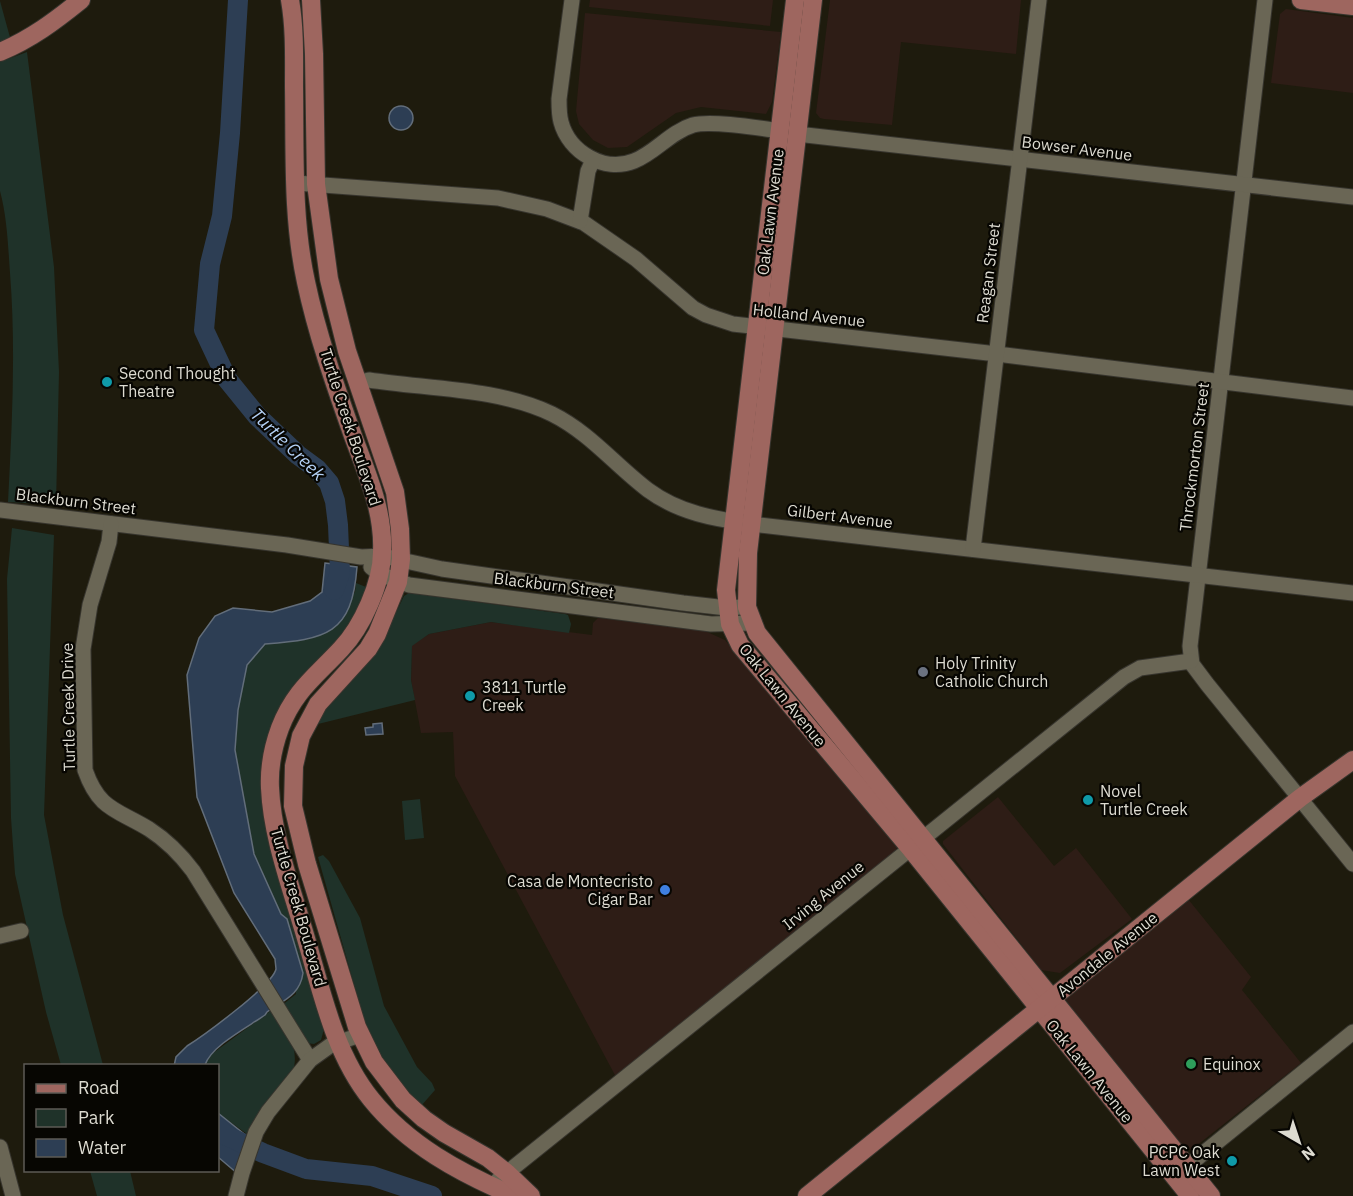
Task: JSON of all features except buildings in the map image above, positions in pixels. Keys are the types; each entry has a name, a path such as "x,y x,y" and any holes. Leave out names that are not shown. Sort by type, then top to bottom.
{"main road":[{"path":"0,52 49,26 81,0"},
{"name":"Turtle Creek Boulevard","path":"290,0 294,55 297,227 306,281 337,389 375,492 388,563 398,582 377,634 368,649 318,704 302,736 294,766 292,793 296,821 360,1035 374,1062 403,1100 424,1119 488,1158 531,1196"},
{"name":"Turtle Creek Boulevard","path":"311,0 316,184 329,279 347,351 395,492 400,529 388,563 353,635 307,682 294,700 279,729 272,760 270,788 282,853 339,1042 352,1070 364,1090 385,1116 408,1137 425,1150 514,1196"},
{"name":"Oak Lawn Avenue","path":"795,0 788,133 742,523 726,590 728,616 740,645 818,739 916,842"},
{"name":"Oak Lawn Avenue","path":"788,133 813,0"},
{"path":"1301,0 1353,6"},
{"path":"294,55 314,54"},
{"path":"337,389 358,383"},
{"name":"Oak Lawn Avenue","path":"742,523 749,615 769,649 833,728 916,842 1164,1151 1181,1172 1211,1196"},
{"path":"818,739 833,728"},
{"name":"Avondale Avenue","path":"807,1196 1300,798 1353,760"},
{"path":"282,853 303,848"},
{"path":"408,1137 424,1119"},
{"name":"Oak Lawn Avenue","path":"1181,1172 1190,1196"}],"street":[{"path":"572,0 559,99 561,124 573,144 583,155 593,160 588,171 580,221"},
{"name":"Reagan Street","path":"973,549 1039,0"},
{"name":"Throckmorton Street","path":"1191,661 1190,646 1198,575 1266,0"},
{"name":"Bowser Avenue","path":"593,160 615,164 635,160 695,124 720,125 1353,197"},
{"name":"Holland Avenue","path":"296,183 498,198 537,207 580,221 636,259 693,308 726,322 1353,398"},
{"name":"Gilbert Avenue","path":"358,383 369,380 487,395 520,402 552,414 579,431 603,448 636,480 660,498 688,511 742,523 1353,593"},
{"name":"Blackburn Street","path":"0,510 297,546 388,563 442,568 588,589 728,616 749,615"},
{"name":"Turtle Creek Drive","path":"111,524 109,542 90,605 83,649 85,770 96,794 114,812 149,829 182,856 209,894 310,1060"},
{"name":"Blackburn Street","path":"398,582 711,624 728,616"},
{"path":"585,607 588,589"},
{"path":"1191,661 1200,676 1353,864"},
{"name":"Irving Avenue","path":"491,1186 916,842 1133,670 1191,661"},
{"path":"0,936 21,931"},
{"path":"1181,1172 1353,1032"},
{"path":"236,1196 256,1132 268,1112 310,1060 331,1045 360,1035"},
{"path":"0,1147 13,1196"}],"shaded area":[{"path":"590,0 773,0 770,26 589,7"},
{"path":"830,0 1021,0 1016,54 901,42 892,125 820,118 816,113"},
{"path":"1286,9 1353,18 1353,93 1271,83 1280,14"},
{"path":"585,13 781,32 772,102 766,114 701,107 676,113 627,147 608,148 593,140 579,124 576,111"},
{"path":"598,618 705,631 725,640 897,841 897,848 893,854 616,1077 455,776 453,732 421,733 411,680 412,645 429,634 491,622 592,635 593,623"},
{"path":"998,797 1054,866 1076,848 1132,919 1060,973 1041,970 943,844 943,841"},
{"path":"1188,899 1251,977 1242,990 1301,1063 1191,1150 1180,1146 1067,1005 1066,1000 1068,995"}],"green space":[{"path":"0,1 11,41 0,45"},
{"path":"27,52 54,267 59,372 56,505 8,502 13,330 7,231 0,191 0,62"},
{"path":"12,528 54,535 44,815 63,915 103,1064 61,1064 46,1012 15,874 11,818 7,579"},
{"path":"356,583 366,587 353,621 340,639 294,684 279,709 262,794 264,814 324,1029 321,1040 314,1044 306,1043 281,1006 296,994 287,919 281,914 254,854 235,750 238,710 247,665 265,644 318,636 355,592"},
{"path":"409,593 565,614 568,615 571,624 569,633 491,622 429,634 412,646 411,680 415,700 314,725 324,708 379,648 404,596"},
{"path":"420,799 424,838 405,840 402,801"},
{"path":"323,855 329,861 360,918 384,1006 417,1067 432,1083 435,1090 421,1106 383,1059 365,1023 318,857"},
{"path":"273,1009 287,1031 295,1054 293,1072 247,1134 219,1114 219,1064 206,1064 209,1056"},
{"path":"90,1172 130,1172 136,1196 97,1196"}],"water":[{"path":"401,106 406,107 412,113 412,123 406,129 401,130 396,129 390,123 389,118 390,113 396,107"},
{"path":"325,563 357,567 349,607 342,620 332,629 304,639 265,644 247,665 238,710 235,750 254,854 281,914 287,919 303,973 301,980 295,992 222,1044 206,1064 174,1064 176,1057 187,1046 251,998 276,969 275,959 234,893 197,797 187,675 199,638 215,616 233,608 272,612 310,601 322,592"},
{"path":"382,723 383,734 366,735 365,728"},
{"path":"219,1114 248,1137 238,1174 219,1158"}],"waterway":[{"name":"Turtle Creek","path":"238,0 230,133 222,216 210,264 204,330 227,379 257,416 298,455 317,469 329,483 335,501 338,525 340,573 334,590"},
{"name":"Turtle Creek","path":"219,1129 225,1135 263,1153 306,1169 372,1176 432,1196"}],"place":[{"name":"Second Thought Theatre","path":"107,382"},
{"name":"Holy Trinity Catholic Church","path":"923,672"},
{"name":"3811 Turtle Creek","path":"470,696"},
{"name":"Novel Turtle Creek","path":"1088,800"},
{"name":"Casa de Montecristo Cigar Bar","path":"665,890"},
{"name":"Equinox","path":"1191,1064"},
{"name":"PCPC Oak Lawn West","path":"1232,1161"}]}
